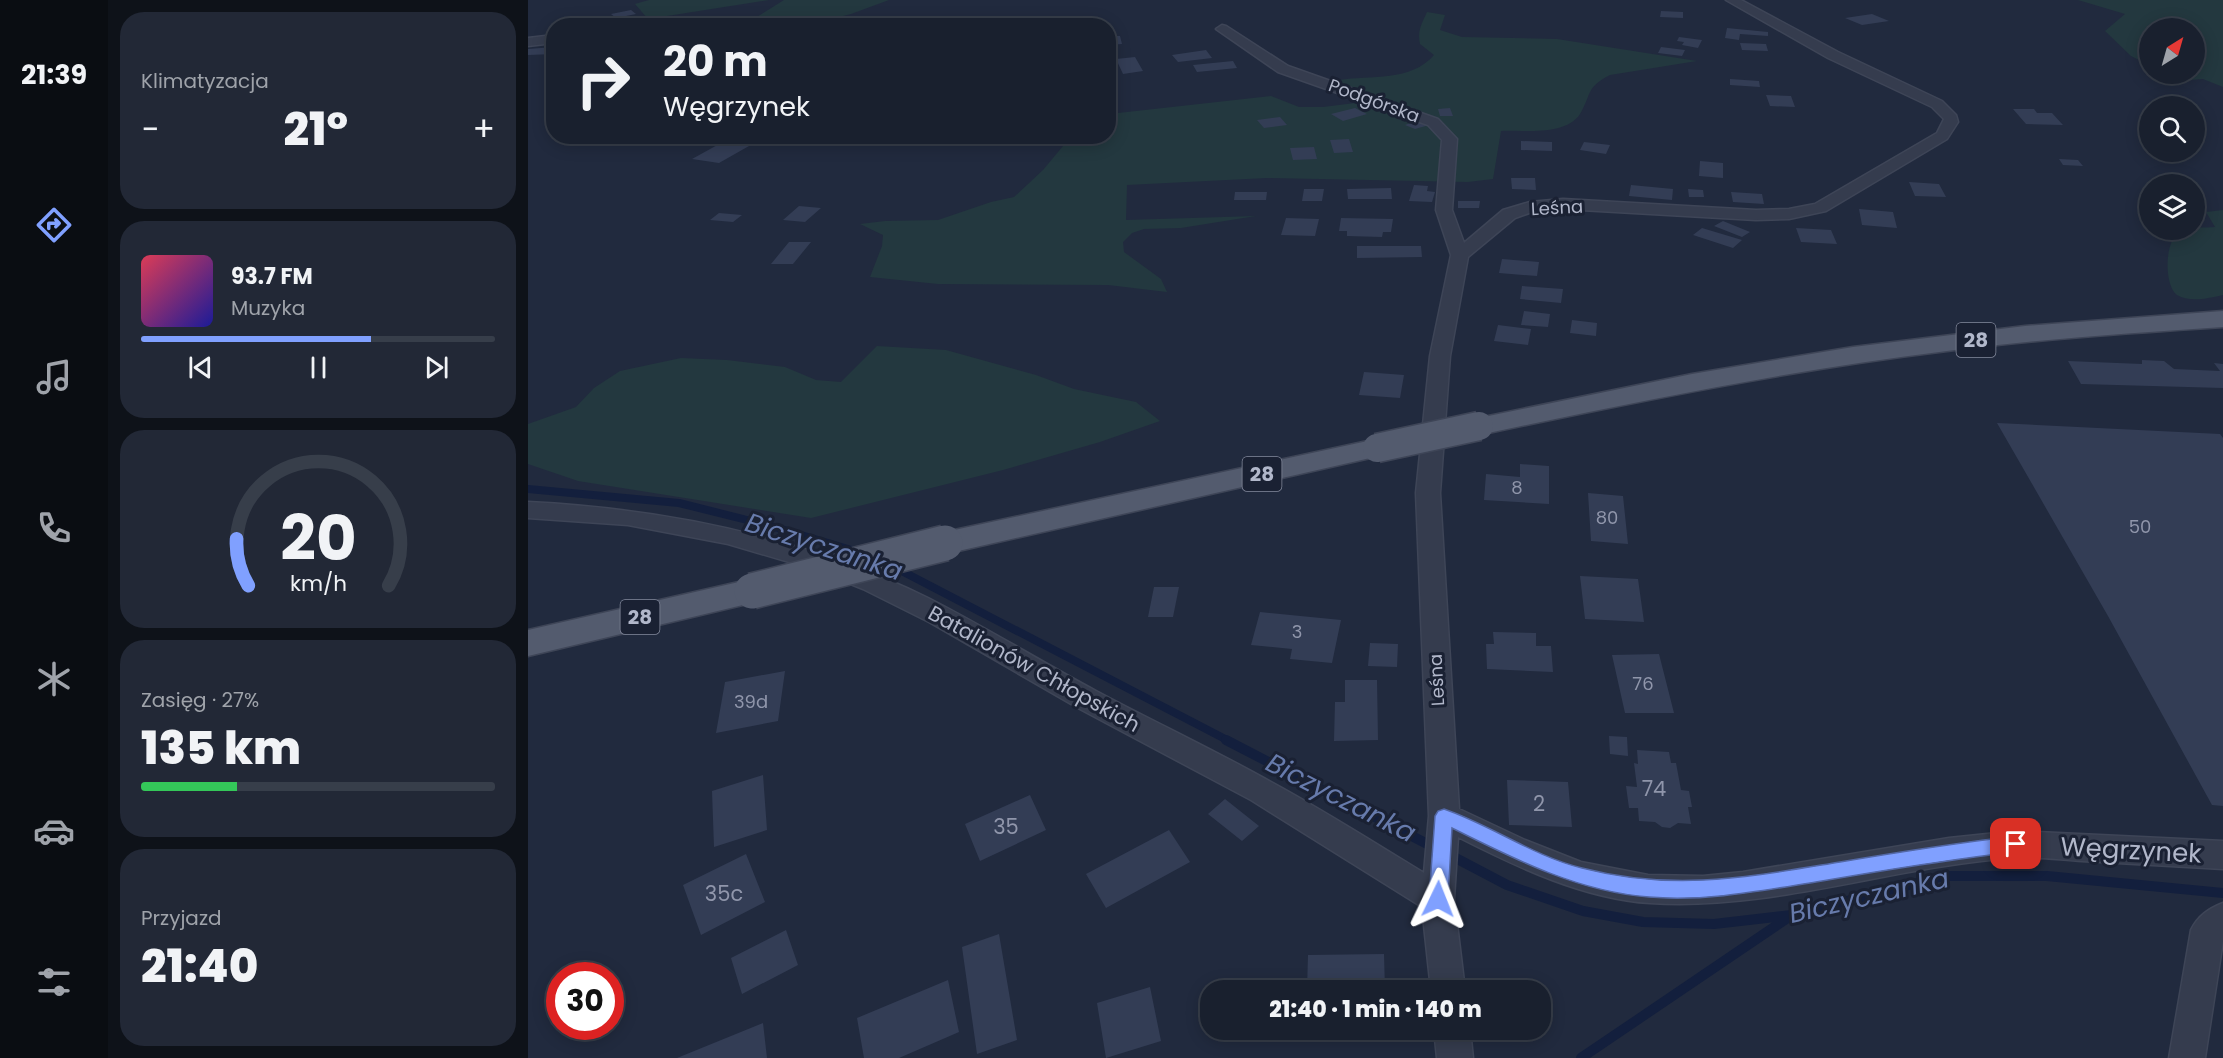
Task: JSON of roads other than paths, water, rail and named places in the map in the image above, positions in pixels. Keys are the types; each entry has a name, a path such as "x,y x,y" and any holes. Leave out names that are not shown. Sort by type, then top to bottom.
{"main road":[{"name":"28","path":"528,643 945,543 1377,447 1731,376 1907,348 2118,326 2223,319"}],"street":[{"name":"Leśna","path":"1444,816 1428,493 1440,356 1460,255 1509,214 1530,207 1563,204 1756,215 1808,211 1820,207 1942,136 1951,122 1951,118 1937,104 1833,55 1732,0"},
{"name":"Podgórska","path":"1222,29 1283,69 1433,122 1450,139 1444,210 1460,255"},
{"path":"528,42 546,40"},
{"name":"Batalionów Chłopskich","path":"528,510 586,511 664,522 781,550 843,571 916,604 1086,699 1238,778 1439,889"},
{"path":"1444,816 1439,889 1447,980"},
{"name":"Węgrzynek","path":"1444,816 1514,850 1580,876 1648,889 1704,890 1743,886 1949,852 2016,844 2223,855"},
{"path":"2187,1058 2208,930 2223,918"},
{"path":"1453,1040 1455,1058"}],"waterway":[{"name":"Biczyczanka","path":"528,489 679,503 771,526 858,552"},
{"name":"Biczyczanka","path":"894,567 1229,741"},
{"name":"Biczyczanka","path":"1226,740 1435,848"},
{"name":"Biczyczanka","path":"1448,854 1507,885 1583,911 1643,922 1714,924 1792,915 1944,876 2047,876 2223,893"},
{"path":"1581,1058 1789,917"}]}
